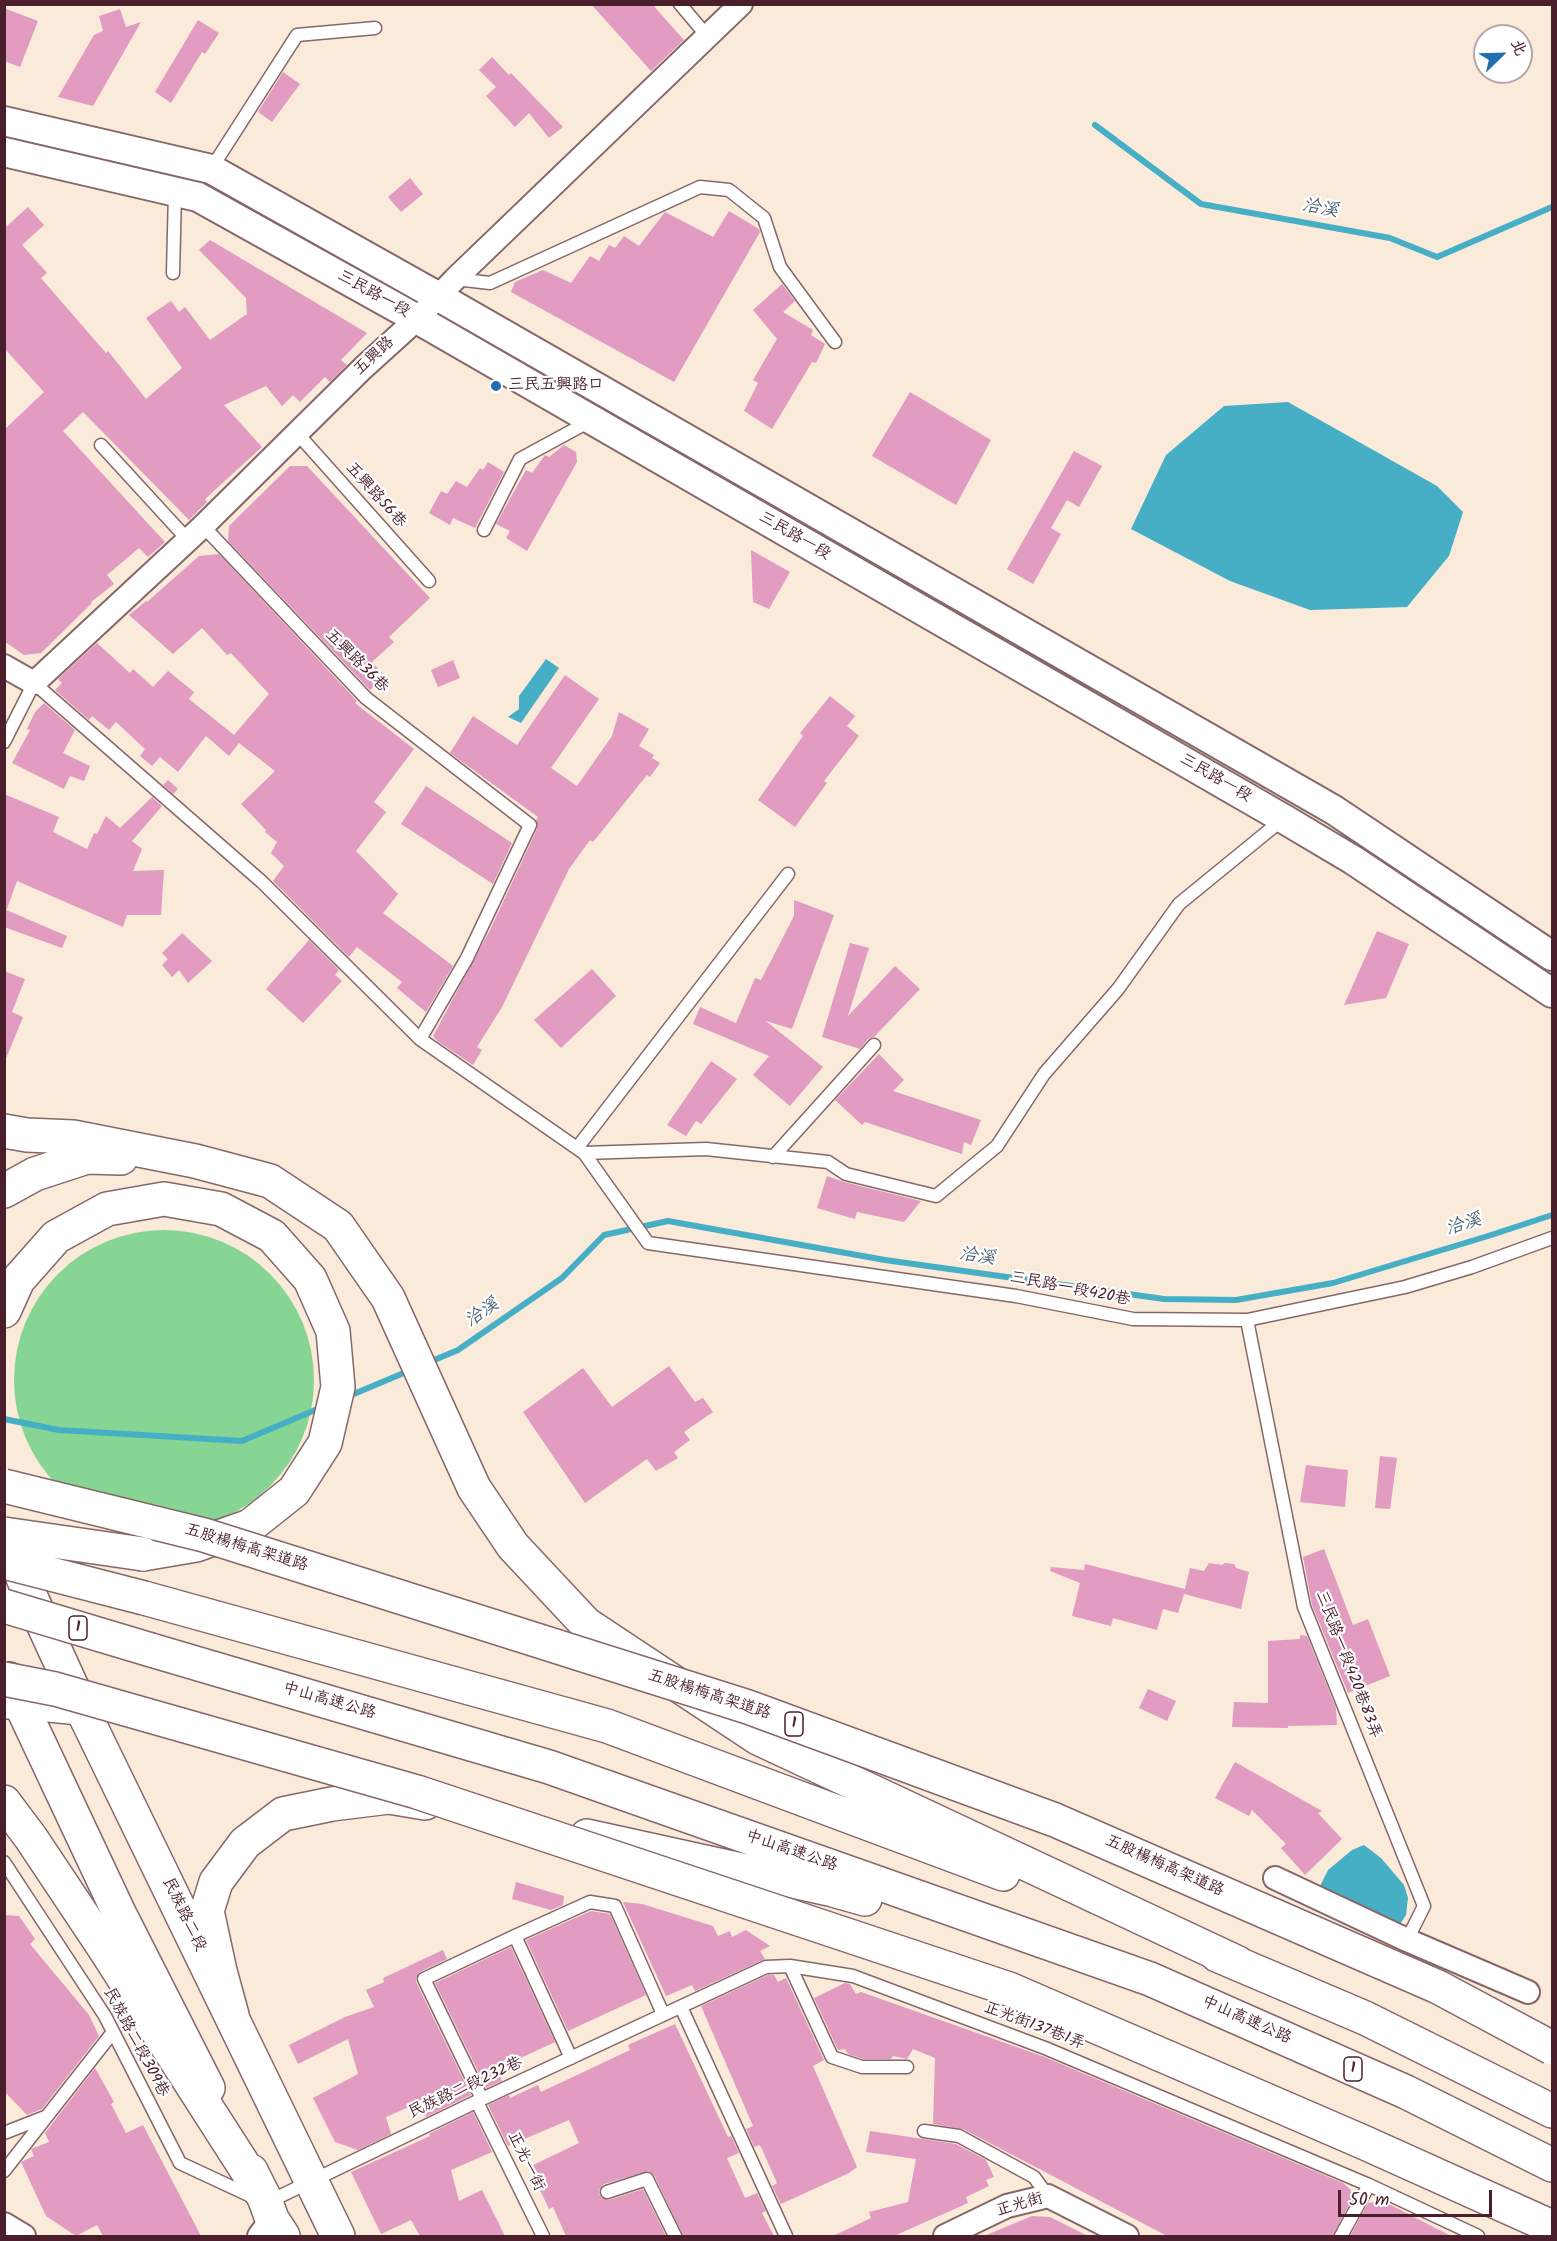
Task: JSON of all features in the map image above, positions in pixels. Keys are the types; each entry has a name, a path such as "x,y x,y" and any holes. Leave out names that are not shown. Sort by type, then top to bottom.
{"main road":[{"path":"4,1131 27,1135 73,1137 195,1161 270,1181 338,1226 388,1298 474,1488 513,1546 586,1624 758,1738 1238,1963 1365,2018 1552,2111"},
{"path":"4,1191 35,1174 87,1157 195,1161"},
{"path":"4,1311 18,1280 56,1237 107,1209 164,1199 221,1209 272,1236 310,1279 333,1331 338,1388 325,1443 294,1491 250,1526 196,1545 143,1554 4,1534"},
{"name":"五股楊梅高架道路","path":"4,1486 204,1535 770,1715 1055,1820 1438,1986 1552,2048"},
{"name":"民族路二段","path":"4,1529 17,1600 81,1707 338,2236"},
{"path":"4,1562 144,1598 607,1726 1238,1963"},
{"name":"中山高速公路","path":"17,1600 151,1650 549,1767 1150,1978 1406,2092 1552,2165"},
{"path":"4,1669 9,1694 269,2218"},
{"path":"9,1694 56,1689 417,1792 1009,1989 1374,2146 1552,2227"},
{"path":"9,1694 143,1721 448,1806 834,1890 1150,1978"},
{"path":"232,2015 207,1911 216,1882 245,1843 283,1814 332,1804 389,1797 448,1806"},
{"path":"4,1802 31,1838 103,1946 269,2218"}],"street":[{"name":"五興路","path":"34,683 196,533 363,368 417,319 741,4"},
{"name":"三民路一段","path":"4,121 211,169 447,288 1334,810 1552,956"},
{"name":"三民路一段","path":"4,152 198,196 417,319 1284,819 1353,860 1552,993"},
{"path":"4,666 34,683"},
{"path":"1275,1878 1407,1940 1527,1992"},
{"name":"正光街","path":"945,2236 1007,2206 1048,2196 1127,2236"},
{"path":"4,2224 24,2236"}],"lane":[{"path":"681,4 707,36"},
{"path":"211,169 297,35 375,28"},
{"path":"447,288 490,283 700,187 729,190 764,218 780,267 835,342"},
{"path":"173,273 175,191"},
{"path":"484,531 520,459 591,420"},
{"name":"五興路56巷","path":"297,433 429,581"},
{"name":"五興路36巷","path":"101,445 196,533 366,698 530,825 466,958 420,1039"},
{"path":"4,742 34,683"},
{"name":"三民路一段420巷","path":"34,683 262,882 420,1039 581,1151 648,1243 1016,1296 1133,1319 1247,1320 1405,1287 1472,1267 1552,1238"},
{"path":"581,1151 706,1149 828,1162 846,1174 936,1196 998,1146 1044,1074 1118,989 1179,904 1284,819"},
{"path":"581,1151 788,874"},
{"path":"772,1157 874,1045"},
{"name":"三民路一段420巷83弄","path":"1247,1320 1304,1607 1424,1906 1407,1940"},
{"name":"民族路二段309巷","path":"4,1862 105,2016 180,2163 269,2218"},
{"path":"571,2058 515,1936 590,1902 615,1906 663,2014"},
{"name":"正光一街","path":"515,1936 424,1979 543,2236"},
{"path":"790,1966 832,2057 862,2067 907,2067"},
{"name":"正光街137巷1弄","path":"681,2007 766,1967 790,1966 853,1976 1034,2043 1369,2185 1478,2236"},
{"path":"681,2007 786,2236"},
{"name":"民族路二段232巷","path":"269,2218 311,2182 479,2100 681,2007"},
{"path":"4,2171 113,2032"},
{"path":"4,2133 47,2117"},
{"path":"924,2131 959,2136 1034,2177 1048,2196"},
{"path":"607,2192 647,2179 675,2236"},
{"path":"1341,2236 1369,2185"}],"green space":[{"path":"164,1230 193,1233 221,1242 247,1256 270,1274 288,1297 302,1323 311,1351 314,1380 311,1409 302,1437 288,1463 270,1486 247,1504 221,1518 193,1527 164,1530 135,1527 107,1518 81,1504 58,1486 40,1463 26,1437 17,1409 14,1380 17,1351 26,1323 40,1297 58,1274 81,1256 107,1242 135,1233"}],"water":[{"path":"1288,402 1437,486 1463,512 1449,556 1407,607 1310,610 1230,581 1131,529 1166,455 1224,406"},
{"path":"546,659 559,668 521,723 508,717 519,709 519,696"},
{"path":"1364,1845 1381,1858 1404,1885 1408,1898 1406,1915 1400,1924 1319,1888 1328,1870 1352,1850"}],"building":[{"path":"591,4 652,4 684,40 651,71"},
{"path":"4,8 38,21 20,67 4,61"},
{"path":"120,9 126,27 141,22 93,106 58,97 94,35 103,31 99,16"},
{"path":"198,20 219,33 205,54 202,52 171,103 155,92"},
{"path":"492,57 509,75 511,73 563,127 549,138 529,113 515,127 486,96 496,87 479,70"},
{"path":"283,72 300,84 272,122 258,112"},
{"path":"410,178 423,194 401,212 388,197"},
{"path":"28,207 44,225 22,245 47,273 41,278 106,353 108,351 146,399 182,368 146,318 171,301 179,312 185,307 210,340 247,314 246,298 199,250 210,240 367,333 341,360 347,365 330,382 325,377 300,402 293,395 282,406 266,386 224,405 262,447 205,499 207,502 189,520 83,412 63,431 165,542 148,557 139,548 107,575 114,584 91,602 41,653 24,655 4,641 4,430 44,392 4,348 4,225 6,227"},
{"path":"729,211 759,229 760,232 674,382 511,292 515,282 543,270 571,283 590,256 599,261 609,245 615,248 624,236 639,246 665,212 713,237"},
{"path":"782,284 795,301 783,312 813,330 811,335 825,344 816,363 812,362 772,429 744,411 758,383 753,380 777,339 753,310"},
{"path":"910,392 991,440 956,505 872,456"},
{"path":"564,445 576,452 577,462 527,551 506,538 510,531 496,524 526,470 532,473 545,455 549,457"},
{"path":"1074,451 1102,466 1079,507 1067,500 1051,528 1061,534 1033,584 1007,569"},
{"path":"488,462 504,472 475,528 453,518 450,525 429,513 441,491 447,494 456,481 467,487 480,468 483,470"},
{"path":"290,466 307,466 430,598 389,637 394,642 372,662 385,676 370,690 228,541 229,526"},
{"path":"751,550 790,572 769,609 753,602"},
{"path":"219,554 357,701 355,703 414,749 374,802 386,812 356,851 398,894 383,913 453,966 426,1012 397,988 402,982 357,947 349,957 273,881 284,866 271,853 277,842 265,832 266,830 241,804 275,771 239,743 229,756 206,736 178,772 160,757 152,766 140,756 145,749 116,722 109,730 92,716 89,720 55,690 62,683 58,679 97,643 130,673 133,669 153,687 168,671 194,692 189,699 234,735 269,694 231,653 227,655 202,628 173,654 129,615 199,556"},
{"path":"453,660 460,678 438,687 431,670"},
{"path":"565,675 599,699 551,768 577,786 612,736 619,712 649,729 639,746 654,755 652,758 660,763 650,777 647,775 593,842 590,840 569,869 502,1007 477,1047 482,1050 473,1065 433,1036 490,930 537,829 538,817 450,753 473,716 517,745"},
{"path":"830,696 855,716 847,726 859,736 824,781 827,783 795,827 758,800 803,736 800,733"},
{"path":"44,703 75,730 63,753 90,766 84,781 70,776 64,789 12,763 30,730 27,729 35,712"},
{"path":"168,780 178,789 173,794 163,785"},
{"path":"426,786 512,843 493,884 401,824"},
{"path":"4,794 59,817 53,832 87,849 94,833 97,834 106,816 120,828 152,797 162,806 132,841 142,849 133,871 164,870 161,915 127,915 123,927 17,881 7,909 4,908"},
{"path":"794,900 834,915 792,1029 766,1021 823,1067 790,1106 753,1075 769,1056 693,1024 700,1007 736,1023 755,978 761,980 794,916"},
{"path":"4,909 67,936 62,948 4,927"},
{"path":"1377,931 1409,944 1386,998 1344,1005"},
{"path":"182,933 212,961 188,983 179,970 172,977 162,965 168,959 162,953"},
{"path":"309,940 339,970 335,975 342,981 303,1023 266,989"},
{"path":"850,943 869,948 848,1016 895,966 920,989 860,1049 822,1037"},
{"path":"592,969 616,996 561,1048 534,1020"},
{"path":"4,971 25,979 12,1012 23,1017 5,1061"},
{"path":"879,1054 904,1080 893,1091 981,1120 971,1145 964,1142 962,1154 865,1122 862,1125 835,1100"},
{"path":"711,1061 737,1079 701,1124 696,1121 686,1136 667,1125"},
{"path":"827,1176 921,1201 904,1222 857,1212 855,1219 817,1208"},
{"path":"669,1366 695,1402 703,1398 713,1412 684,1432 690,1440 674,1452 678,1458 656,1471 647,1459 585,1503 523,1412 583,1368 612,1407"},
{"path":"1380,1456 1397,1458 1390,1509 1375,1508"},
{"path":"1306,1465 1348,1470 1345,1507 1300,1502"},
{"path":"1324,1549 1353,1625 1368,1619 1390,1676 1348,1693 1312,1605 1303,1557"},
{"path":"1209,1563 1234,1564 1236,1568 1249,1572 1241,1609 1184,1594 1178,1613 1163,1609 1157,1630 1113,1618 1111,1626 1072,1616 1080,1583 1050,1571 1051,1567 1084,1570 1085,1564 1185,1589 1190,1568 1204,1571"},
{"path":"1300,1635 1307,1636 1336,1708 1337,1725 1288,1726 1288,1728 1232,1727 1234,1702 1268,1703 1268,1641 1300,1639"},
{"path":"1148,1689 1176,1701 1167,1721 1139,1708"},
{"path":"1235,1762 1322,1811 1318,1813 1342,1839 1305,1875 1281,1848 1286,1844 1252,1810 1249,1816 1215,1798"},
{"path":"516,1882 564,1896 563,1905 551,1910 512,1899"},
{"path":"623,1902 642,1904 713,1926 718,1936 730,1931 732,1937 746,1930 770,1946 760,1951 765,1959 695,1991 692,1985 666,1996"},
{"path":"591,1911 610,1914 646,1995 568,2031 526,1940"},
{"path":"4,1915 19,1916 35,1939 30,1944 89,2015 99,2036 42,2109 27,2115 4,2091"},
{"path":"511,1947 555,2042 497,2069 502,2081 486,2088 435,1983"},
{"path":"443,1950 447,1959 420,1972 416,1982 471,2095 426,2117 423,2101 386,2117 391,2134 358,2150 335,2142 313,2098 358,2074 348,2039 298,2064 289,2045 345,2017 374,2007 366,1990 384,1982 383,1978"},
{"path":"768,1975 774,1975 778,1982 786,1978 824,2060 813,2066 857,2167 849,2173 781,2204 772,2186 777,2183 761,2147 759,2145 754,2147 746,2129 753,2126 701,2006"},
{"path":"845,1983 850,1984 856,1994 861,1992 1042,2056 1343,2183 1350,2189 1353,2197 1333,2236 1167,2236 963,2129 933,2124 935,2058 913,2049 907,2059 893,2056 891,2059 863,2059 848,2054 845,2049 838,2050 814,1998"},
{"path":"675,2024 728,2137 731,2136 739,2153 727,2158 745,2198 757,2193 766,2211 762,2213 774,2236 683,2236 654,2175 648,2171 604,2184 599,2194 602,2198 609,2200 643,2189 666,2236 566,2236 553,2207 549,2209 529,2167 579,2143 569,2120 508,2146 488,2105 538,2085 541,2092 630,2050 628,2045"},
{"path":"95,2068 114,2102 111,2104 126,2133 143,2125 201,2236 103,2236 97,2225 76,2236 46,2216 21,2162 34,2156 31,2149 49,2142 45,2133"},
{"path":"473,2112 492,2152 451,2170 459,2201 482,2190 505,2236 420,2236 411,2220 381,2234 351,2172 430,2136 429,2134"},
{"path":"870,2131 956,2144 986,2160 994,2177 986,2180 989,2186 966,2197 968,2203 894,2236 833,2236 871,2218 869,2212 908,2202 916,2159 866,2152"},
{"path":"1383,2201 1451,2236 1350,2236 1368,2203"},
{"path":"1032,2216 1050,2217 1088,2236 984,2236"}],"waterway":[{"name":"洽溪","path":"1095,125 1201,204 1390,238 1437,257 1552,207"},
{"name":"洽溪","path":"432,1361 458,1350 562,1278 604,1235 668,1221 885,1260 1164,1299 1236,1300 1333,1283 1552,1215"},
{"name":"洽溪","path":"349,1396 406,1372"},
{"name":"洽溪","path":"4,1419 59,1430 242,1441 320,1408"}],"place":[{"name":"三民五興路口","path":"496,386"}]}
